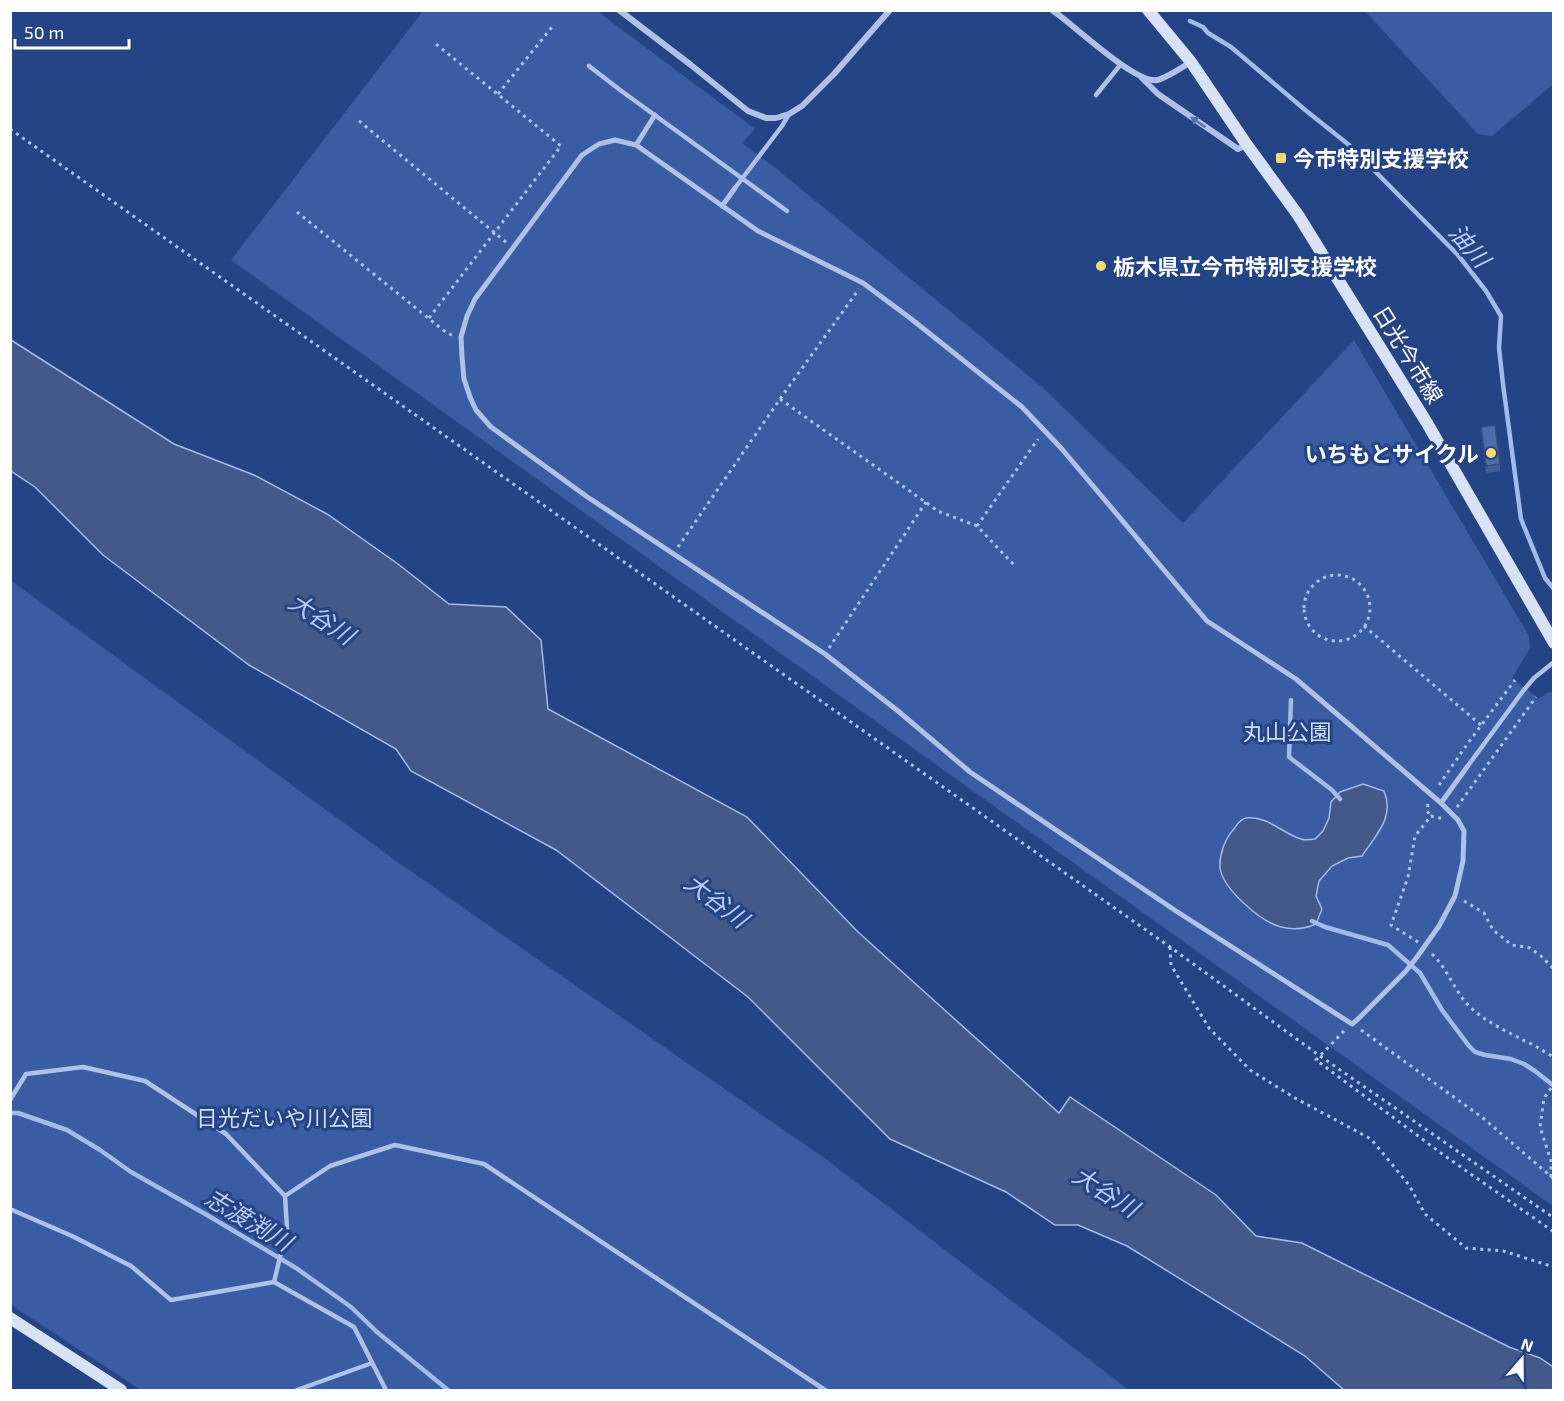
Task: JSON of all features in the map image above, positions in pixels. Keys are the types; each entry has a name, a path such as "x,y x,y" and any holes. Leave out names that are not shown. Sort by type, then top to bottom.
{"main road":[{"name":"日光今市線","path":"1148,10 1191,62 1298,215 1427,423 1554,644"},
{"path":"10,1318 121,1390"}],"street":[{"path":"619,10 748,111 766,118 789,114 802,106 890,10"},
{"path":"1052,10 1121,64 1140,76 1158,80 1191,62"},
{"path":"1140,76 1158,94 1238,149 1247,145"},
{"path":"636,145 655,115"},
{"path":"615,141 636,145 758,231 863,283 1022,407 1061,448 1207,621 1296,679 1458,820 1464,831 1463,861 1455,896 1439,926 1406,971 1352,1024 1176,911 970,772 898,711 825,654 586,496 491,427 476,410 464,379 461,337 475,299 582,156 599,144 615,141"},
{"path":"722,206 735,188"},
{"path":"1441,803 1467,767"}],"lane":[{"path":"1096,95 1121,64"},
{"path":"590,66 787,211"},
{"path":"735,188 789,114"},
{"path":"1467,767 1522,691 1554,662"},
{"path":"10,1100 26,1074 83,1067 145,1081 226,1134 285,1196 287,1228 274,1282"},
{"path":"285,1196 330,1166 395,1145 484,1164 825,1390"},
{"path":"10,1209 72,1236 131,1266 171,1300 274,1282 354,1327 386,1390"},
{"path":"297,1390 372,1364"}],"path":[{"path":"498,94 552,27"},
{"path":"429,318 561,146 436,44"},
{"path":"359,121 513,248"},
{"path":"10,129 1170,947 1320,1056 1554,1218"},
{"path":"297,212 429,318 452,335 461,337"},
{"path":"674,553 863,283"},
{"path":"780,399 938,511 976,526 1016,567"},
{"path":"976,526 1044,430"},
{"path":"825,654 926,502"},
{"path":"1333,575 1344,575 1354,579 1368,595 1369,616 1364,626 1357,634 1347,639 1336,641 1325,639 1315,633 1304,614 1307,593 1314,584 1333,575"},
{"path":"1364,626 1481,725"},
{"path":"1432,796 1515,680"},
{"path":"1536,697 1452,814 1443,818 1431,816 1416,836 1408,877 1391,925 1436,958 1459,995 1471,1008 1509,1033 1554,1057"},
{"path":"1455,896 1484,913 1493,930 1512,945 1530,948 1541,956 1554,971"},
{"path":"1170,947 1171,965 1209,1028 1250,1070 1295,1098 1371,1139 1409,1185 1425,1214 1466,1248 1503,1251 1554,1267"},
{"path":"1552,1178 1483,1118 1352,1024 1316,1060 1445,1156 1554,1232"},
{"path":"1552,1178 1551,1161 1540,1127 1544,1098 1554,1084"}],"green space":[{"name":"丸山公園","path":"423,11 597,11 755,129 742,143 1041,386 1183,523 1354,340 1529,636 1530,648 1512,678 1539,699 1553,692 1553,1206 231,260"},
{"path":"1365,11 1553,11 1553,84 1492,136 1478,134"},
{"name":"日光だいや川公園","path":"10,580 399,863 827,1160 1129,1390 141,1390 11,1305"}],"water":[{"name":"大谷川","path":"11,340 174,444 254,475 327,514 398,564 449,604 506,607 541,640 548,709 747,817 858,932 1059,1113 1070,1097 1216,1195 1256,1236 1302,1243 1509,1347 1540,1358 1553,1367 1553,1390 1344,1390 1305,1356 1127,1246 1078,1225 1055,1225 1006,1192 890,1139 748,997 556,850 411,771 396,749 249,665 103,555 35,487 11,471"},
{"path":"1363,784 1384,791 1387,800 1386,817 1362,856 1348,858 1332,866 1319,881 1316,896 1322,909 1316,924 1299,928 1281,927 1263,919 1235,895 1223,876 1220,863 1225,843 1240,821 1246,818 1261,819 1294,837 1306,840 1315,839 1323,831 1329,818 1331,802 1340,792"}],"building":[{"name":"いちもとサイクル","path":"1495,425 1500,464 1486,466 1481,427"}],"waterway":[{"name":"油川","path":"1190,21 1203,27 1208,33 1231,47 1349,145 1458,255 1486,291 1501,316 1499,348 1521,519 1545,578 1554,589"},
{"path":"1291,700 1289,757 1332,790 1340,799"},
{"path":"1312,921 1325,927 1388,945 1420,973 1442,1010 1475,1052 1524,1064 1554,1086"},
{"name":"志渡渕川","path":"10,1113 18,1113 67,1130 131,1172 296,1268 351,1307 377,1332 448,1390"}],"place":[{"name":"今市特別支援学校","path":"1281,158"},
{"name":"栃木県立今市特別支援学校","path":"1101,266"},
{"name":"いちもとサイクル","path":"1491,453"}]}
